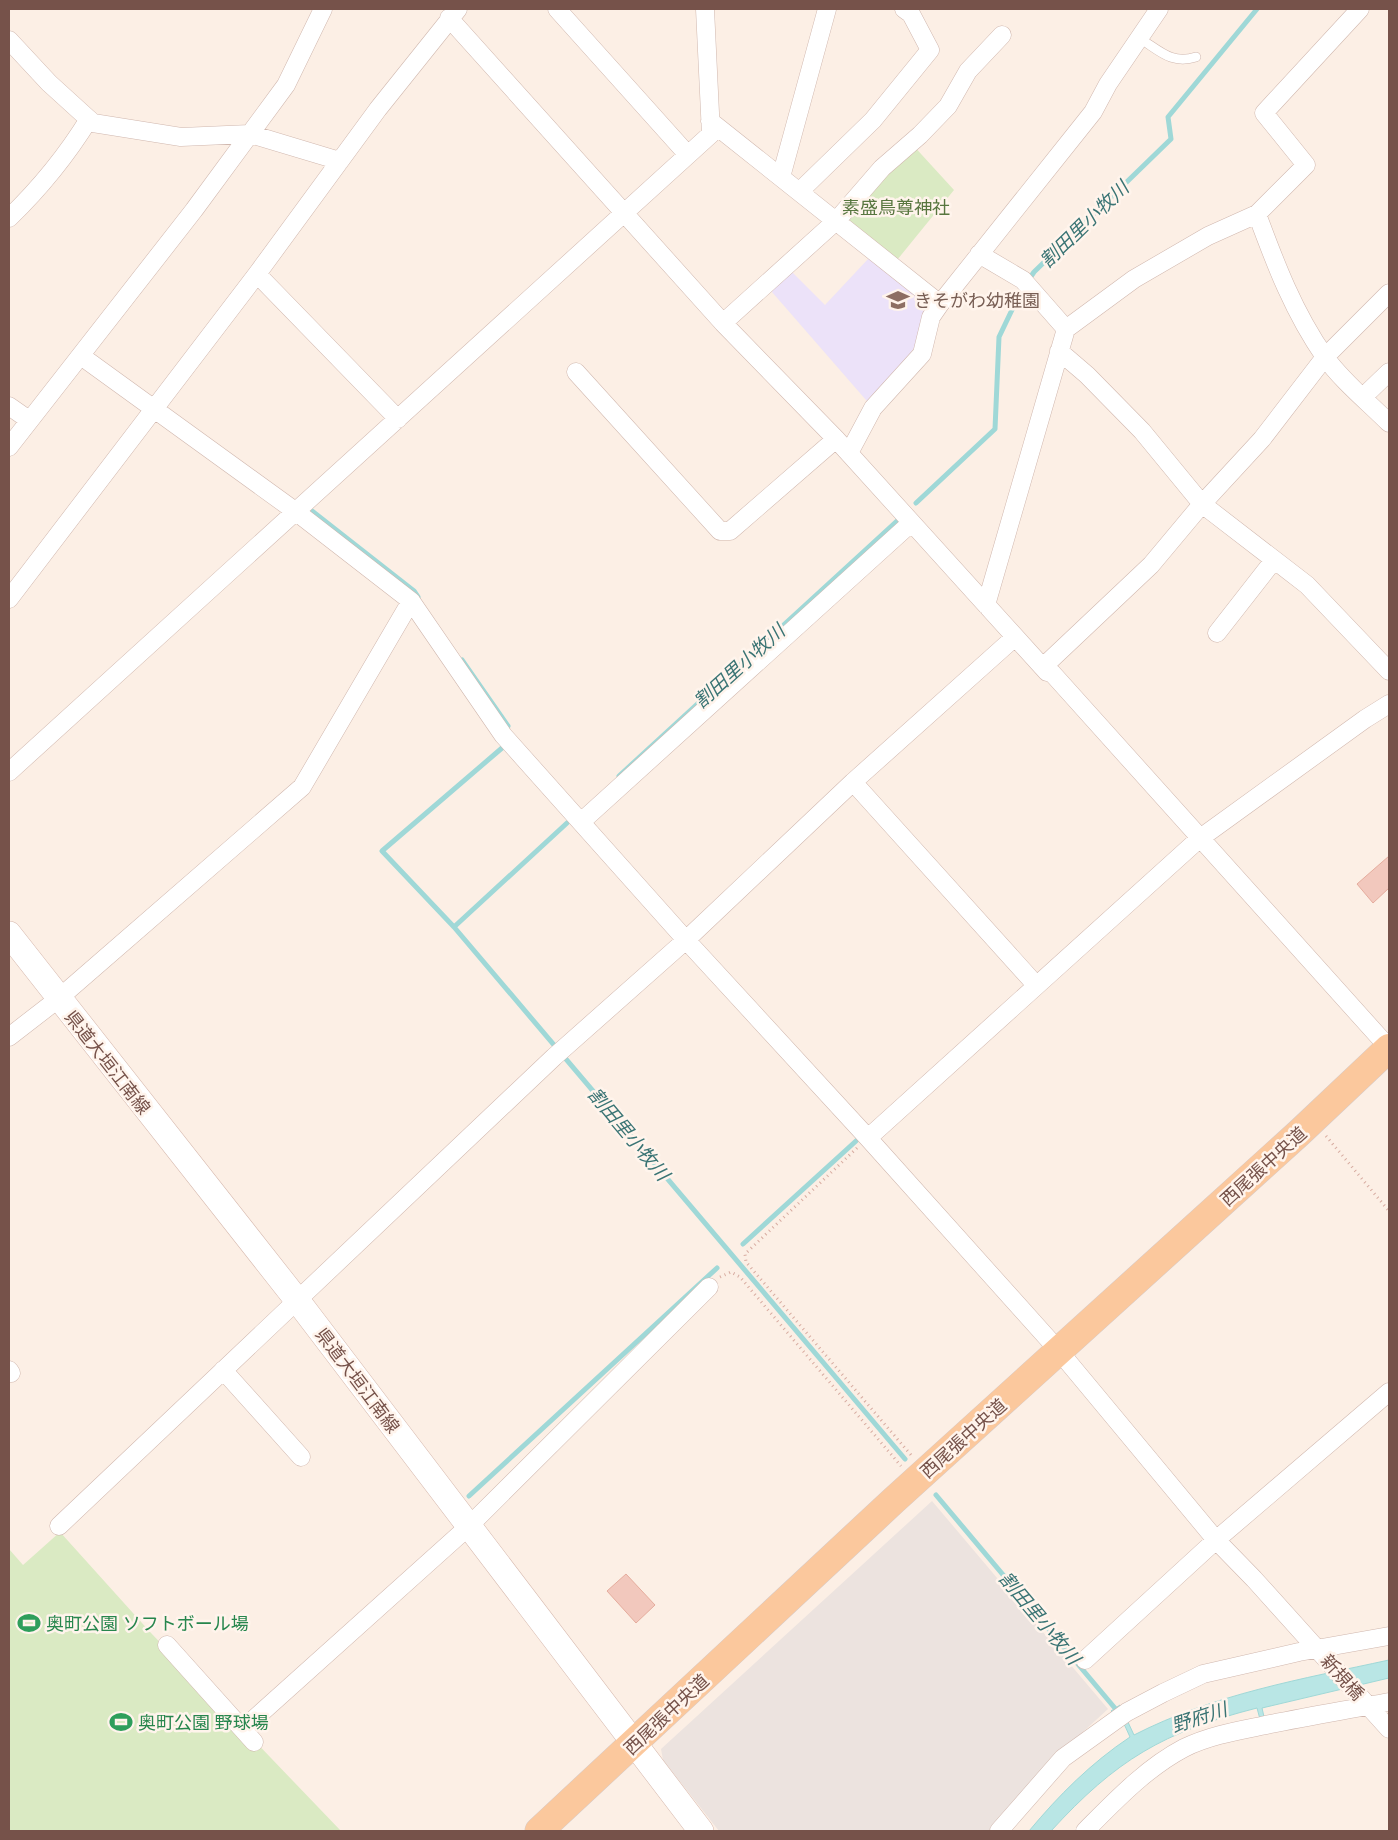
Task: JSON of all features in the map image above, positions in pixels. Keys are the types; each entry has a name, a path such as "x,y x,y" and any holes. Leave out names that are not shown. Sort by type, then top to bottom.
{"main road":[{"name":"県道大垣江南線","path":"9,934 58,999 297,1300 701,1831"},
{"name":"西尾張中央道","path":"539,1831 634,1745 920,1477 1313,1120 1389,1048"}],"street":[{"path":"9,447 81,356 286,85 323,9"},
{"path":"557,9 688,155"},
{"path":"9,772 711,134 705,9"},
{"path":"782,177 827,9"},
{"path":"800,191 873,120 930,50 911,14 904,9"},
{"path":"849,453 873,408 922,354 931,317 940,304 1093,112 1159,9"},
{"path":"986,605 1066,329 1134,279 1208,236 1257,214 1306,164 1264,113 1360,9"},
{"path":"9,599 258,274 340,160 454,14 625,213 723,323 849,453 1047,672 1052,673 1199,840 1389,1048"},
{"path":"723,323 837,220 882,168 920,135 948,106 968,71 1002,35"},
{"path":"9,40 49,83 93,123 127,130 181,137 250,134 340,160"},
{"path":"9,218 40,187 67,155 89,119"},
{"path":"710,121 837,220 940,304"},
{"path":"1257,214 1274,260 1295,307 1325,357 1389,423"},
{"path":"978,254 1026,283 1066,329"},
{"path":"258,274 398,418"},
{"path":"1043,667 1151,565 1202,504 1262,440 1325,357 1389,293"},
{"path":"1059,351 1142,431 1202,504 1307,585 1389,671"},
{"name":"新規橋","path":"81,356 295,511 411,601 503,735 1058,1351 1216,1540 1389,1729"},
{"path":"576,372 720,531 730,531 836,439"},
{"path":"1363,397 1389,372"},
{"path":"9,406 29,420"},
{"path":"582,822 911,523"},
{"path":"1217,633 1274,560"},
{"path":"9,1037 58,999 302,787 411,601"},
{"path":"59,1526 559,1053 686,940 853,782 1015,637"},
{"path":"868,1138 1199,840 1365,719 1389,704"},
{"path":"853,782 1036,985"},
{"path":"167,1645 249,1735 468,1527 709,1287"},
{"path":"223,1370 301,1457"},
{"path":"1085,1660 1216,1540 1389,1392"},
{"path":"999,1831 1063,1758 1122,1716 1203,1674 1317,1649 1389,1636"},
{"path":"1085,1831 1118,1797 1153,1768 1185,1747 1239,1730 1298,1717 1389,1702"}],"lane":[{"path":"1139,38 1170,58 1182,62 1196,57"}],"path":[{"path":"1313,1120 1389,1211"},
{"path":"868,1138 745,1254 746,1262 920,1477"},
{"path":"709,1287 722,1275 731,1272 740,1276 920,1477"}],"shaded area":[{"path":"869,258 926,305 916,345 873,408 772,292 786,266 825,305"},
{"path":"932,1501 1108,1709 1048,1764 992,1831 719,1831 663,1760 661,1749"}],"green space":[{"name":"素盛鳥尊神社","path":"911,143 954,190 893,265 837,220"},
{"path":"60,1532 151,1633 341,1831 9,1831 9,1549 23,1565"}],"water":[{"name":"野府川","path":"1389,1660 1389,1678 1262,1708 1265,1721 1261,1723 1257,1708 1194,1727 1168,1739 1143,1752 1097,1785 1051,1831 1029,1831 1076,1780 1130,1737 1125,1726 1111,1711 1120,1705 1134,1735 1164,1721 1227,1698 1291,1681"}],"building":[{"path":"1389,856 1389,888 1373,903 1357,884"},
{"path":"626,1574 655,1605 636,1623 607,1591"}],"waterway":[{"name":"割田里小牧川","path":"916,503 995,429 999,337 1021,291 1034,272 1171,139 1168,117 1257,9"},
{"path":"312,511 414,591 418,597"},
{"name":"割田里小牧川","path":"619,776 897,521"},
{"path":"462,660 508,726"},
{"path":"454,927 382,851 502,748"},
{"name":"割田里小牧川","path":"567,823 454,927 905,1459"},
{"path":"743,1244 856,1141"},
{"path":"469,1496 717,1268"},
{"name":"割田里小牧川","path":"936,1495 1119,1713"}],"place":[{"name":"きそがわ幼稚園","path":"898,300"},
{"name":"奥町公園 ソフトボール場","path":"29,1623"},
{"name":"奥町公園 野球場","path":"121,1722"}]}
